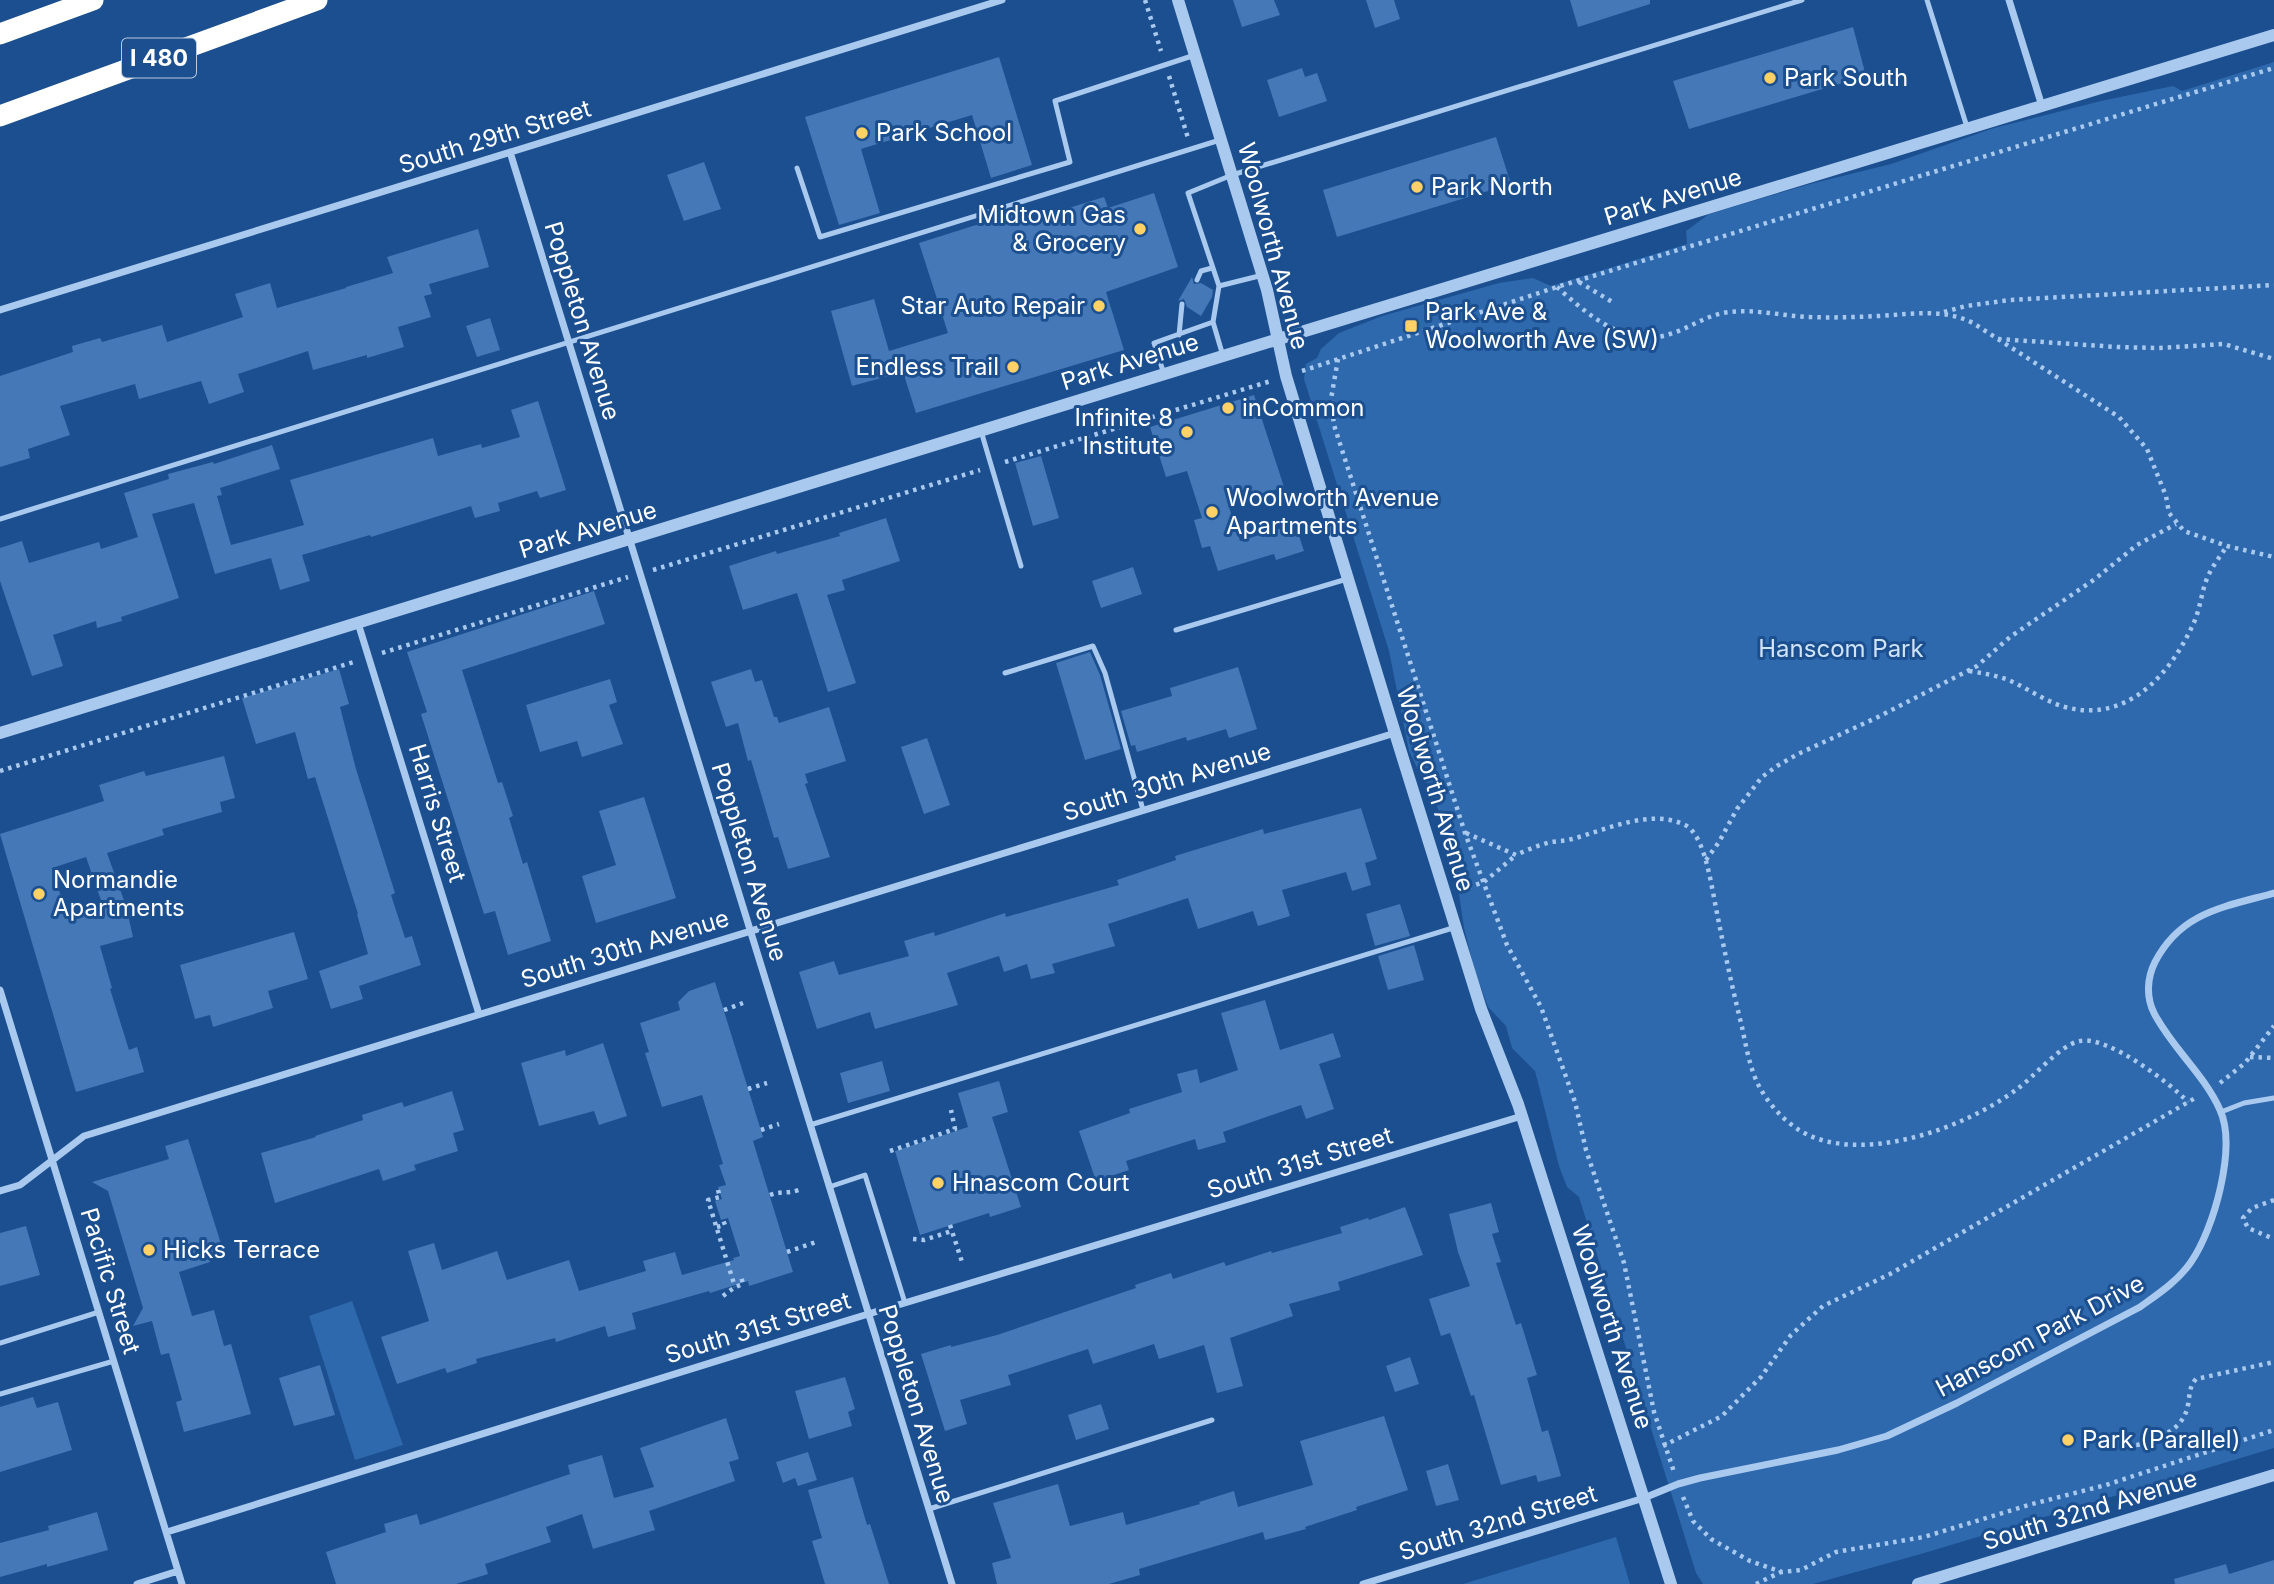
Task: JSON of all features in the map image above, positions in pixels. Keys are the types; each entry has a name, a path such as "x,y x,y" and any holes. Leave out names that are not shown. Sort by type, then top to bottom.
{"highway":[{"path":"0,34 93,0"},
{"name":"I 480","path":"0,116 317,0"}],"street":[{"name":"South 29th Street","path":"0,310 1002,0"},
{"name":"Woolworth Avenue","path":"1178,0 1263,275 1286,376 1445,894 1489,1032 1522,1116 1671,1584"},
{"path":"2009,0 2042,107"},
{"name":"Park Avenue","path":"0,733 1278,338 2274,35"},
{"name":"Poppleton Avenue","path":"510,152 952,1584"},
{"name":"Harris Street","path":"358,623 479,1014"},
{"name":"South 30th Avenue","path":"0,1191 20,1185 84,1136 1395,733"},
{"name":"Hanscom Park Drive","path":"1644,1499 1678,1484 1844,1448 1898,1431 2115,1320 2157,1295 2174,1281 2191,1262 2212,1220 2224,1159 2224,1130 2221,1112 2209,1090 2153,1012 2148,994 2150,974 2167,943 2187,923 2211,911 2274,893"},
{"name":"Pacific Street","path":"0,991 182,1584"},
{"name":"South 31st Street","path":"167,1532 868,1314 1522,1116"},
{"name":"South 32nd Avenue","path":"1918,1584 2274,1475"},
{"name":"South 32nd Street","path":"1363,1584 1644,1499"},
{"path":"137,1584 178,1571"}],"lane":[{"path":"1223,355 1213,322 1219,286 1188,193 1232,174 1802,0"},
{"path":"1927,0 1968,129"},
{"path":"797,168 820,237 1070,162 1055,101 1195,55"},
{"path":"0,519 1222,139"},
{"path":"1196,280 1201,271 1212,268"},
{"path":"1219,286 1263,275"},
{"path":"1179,335 1182,304"},
{"path":"1164,374 1154,343 1213,322"},
{"path":"981,430 1021,566"},
{"path":"1175,630 1348,579"},
{"path":"1005,673 1093,646 1105,673 1143,810"},
{"path":"810,1125 1456,927"},
{"path":"2221,1112 2244,1103 2274,1098"},
{"path":"829,1187 865,1175 905,1303"},
{"path":"0,1343 99,1312"},
{"path":"0,1394 114,1361"},
{"path":"929,1509 1212,1420"}],"path":[{"path":"0,771 1286,376 1557,287 2274,68"},
{"path":"1578,281 1614,303"},
{"path":"1557,287 1589,316 1617,331 1643,337 1666,336 1722,313 1740,310 1783,316 1850,318 1941,313 1966,306 2010,300 2274,285"},
{"path":"1941,313 1959,316 2119,417 2147,449 2166,496 2169,513 2176,524 2196,536 2227,547 2274,558"},
{"path":"1997,339 2159,348 2224,344 2274,359"},
{"path":"1338,358 1331,399 1334,425 1465,833 1507,945 1541,1007 1575,1102 1586,1150 1624,1263 1642,1358 1663,1446 1693,1521 1711,1539 1750,1561 1782,1572"},
{"path":"1706,860 1743,801 1762,778 1777,766 1978,666 2010,637 2095,579 2137,545 2176,524"},
{"path":"1967,671 2006,679 2062,706 2101,710 2119,706 2140,695 2150,686 2176,654 2195,620 2209,575 2227,547"},
{"path":"1445,894 1484,882 1516,855 1550,842 1569,840 1622,824 1647,820 1669,820 1687,826 1696,837 1706,860 1731,984 1759,1086 1770,1104 1785,1120 1800,1131 1834,1144 1855,1145 1915,1137 1947,1128 2019,1089 2068,1046 2081,1040 2103,1046 2141,1065 2175,1088 2188,1102"},
{"path":"1465,833 1516,855"},
{"path":"724,1010 743,1003"},
{"path":"1663,1446 1722,1416 1761,1377 1791,1335 1823,1306 1890,1274 2227,1079 2250,1057 2274,1026"},
{"path":"2250,1057 2274,1058"},
{"path":"748,1089 766,1083"},
{"path":"890,1151 955,1129 951,1110"},
{"path":"761,1130 779,1124"},
{"path":"770,1195 784,1195 799,1189"},
{"path":"718,1190 720,1197 708,1200 735,1287"},
{"path":"2274,1200 2252,1208 2243,1218 2248,1228 2274,1239"},
{"path":"717,1227 725,1225 723,1220"},
{"path":"913,1239 924,1240 951,1228 963,1265"},
{"path":"787,1252 816,1242"},
{"path":"723,1296 743,1284 741,1276"},
{"path":"2128,1443 2133,1446 2143,1444 2175,1429 2185,1414 2191,1385 2196,1379 2274,1362"},
{"path":"1756,1584 1782,1572 1801,1570 1836,1552 1924,1537 2106,1485 2274,1430"}],"green space":[{"name":"Hanscom Park","path":"2274,62 2274,1448 1813,1584 1703,1584 1696,1573 1579,1197 1567,1187 1559,1166 1535,1071 1512,1048 1506,1026 1488,1007 1474,968 1459,894 1463,888 1430,784 1424,782 1409,751 1389,651 1304,379 1306,364 1317,358 1321,349 1339,333 1382,316 1499,283 1533,278 1551,286 1687,244 1686,231 1709,214 1810,184 1891,164 1994,128 2173,86 2182,91"},
{"path":"352,1301 403,1445 355,1460 309,1316"},
{"path":"1616,1537 1630,1584 1463,1584"}],"building":[{"path":"1233,0 1274,0 1280,15 1242,27"},
{"path":"1366,0 1394,0 1400,19 1375,28"},
{"path":"1570,0 1650,0 1650,4 1578,27"},
{"name":"Park South","path":"1853,27 1866,76 1689,129 1673,81"},
{"name":"Park School","path":"999,57 1032,165 991,178 972,115 861,149 880,213 839,225 805,117"},
{"path":"1302,68 1305,77 1317,73 1327,101 1279,117 1267,80"},
{"name":"Park North","path":"1496,137 1511,184 1337,237 1323,190"},
{"path":"704,162 721,209 684,221 667,175"},
{"path":"1154,193 1178,267 1106,292 1124,350 916,413 903,372 852,386 831,311 874,299 889,351 948,333 919,243 1020,211 1024,222 1104,197 1108,208"},
{"path":"478,229 489,267 429,284 432,294 424,296 431,317 398,327 404,347 313,370 308,351 238,374 244,392 209,404 201,381 139,399 135,384 60,406 70,435 28,449 30,458 0,467 0,376 73,352 72,346 100,338 102,342 162,325 167,342 243,317 235,294 270,283 277,308 346,288 393,273 387,257"},
{"path":"1192,277 1194,284 1201,283 1213,290 1201,316 1187,307 1184,299 1178,301"},
{"path":"490,318 500,350 477,357 466,326"},
{"path":"1254,395 1284,487 1228,504 1240,541 1295,524 1304,551 1276,560 1274,554 1218,571 1210,546 1202,548 1194,520 1202,518 1187,471 1166,477 1150,427"},
{"path":"538,401 566,490 540,498 537,491 498,503 500,511 475,518 471,506 302,555 310,581 280,590 271,558 215,574 194,503 152,514 179,598 121,617 122,621 97,628 96,621 53,635 63,666 32,676 0,581 0,548 22,541 29,563 99,542 101,549 138,537 124,493 169,479 168,474 213,462 214,464 272,445 280,469 220,488 222,495 217,496 231,545 304,525 290,480 433,438 438,456 481,444 482,448 520,437 511,410"},
{"path":"1041,456 1059,518 1033,526 1015,463"},
{"path":"886,518 900,561 842,580 845,590 827,595 856,683 828,692 797,593 743,610 729,566 776,551 777,554 840,536 839,533"},
{"path":"1133,567 1142,594 1101,608 1092,581"},
{"path":"594,591 605,624 462,670 498,783 502,782 513,816 509,818 523,864 527,862 551,941 508,955 495,911 484,914 421,714 427,712 407,652"},
{"path":"1090,652 1100,675 1121,749 1085,760 1056,663"},
{"path":"1238,667 1257,729 1229,738 1226,729 1187,741 1186,737 1137,752 1135,745 1131,746 1121,711 1172,696 1170,688"},
{"path":"339,669 349,704 340,707 356,769 395,893 391,895 405,938 412,936 421,965 359,986 363,999 331,1009 319,971 368,954 358,914 315,777 308,779 295,732 256,744 242,698"},
{"path":"751,669 755,682 762,680 774,717 777,717 779,723 829,707 846,761 805,774 808,783 805,784 830,857 788,869 778,837 774,838 738,723 726,727 711,682"},
{"path":"610,679 617,702 609,705 623,744 582,757 577,741 540,752 526,705"},
{"path":"927,738 950,805 924,814 901,747"},
{"path":"224,756 235,798 220,802 222,812 162,829 164,835 107,853 126,906 133,937 100,946 129,1050 137,1047 144,1072 76,1092 0,834 104,801 99,785 144,771 146,776","holes":["86,857 104,909 68,919 52,868"]},
{"path":"644,797 676,898 596,923 582,876 616,865 599,811"},
{"path":"1361,808 1377,859 1365,863 1371,885 1352,891 1346,872 1282,890 1290,916 1258,926 1253,911 1198,929 1188,898 1108,924 1115,946 1052,964 1055,973 1031,979 1027,964 1004,972 999,956 947,973 958,1005 875,1029 870,1012 817,1029 799,972 834,961 839,975 909,956 904,941 934,932 935,936 1005,913 1006,917 1119,885 1117,880 1176,860 1175,856 1263,829 1264,834"},
{"path":"1400,904 1410,936 1375,946 1366,914"},
{"path":"294,932 308,979 268,991 273,1008 213,1027 210,1015 195,1019 180,965"},
{"path":"1414,945 1424,980 1388,990 1378,956"},
{"path":"715,982 763,1137 753,1141 793,1272 749,1286 748,1281 632,1313 636,1329 608,1337 605,1326 556,1342 555,1338 476,1359 477,1363 447,1373 445,1368 397,1384 381,1337 429,1321 408,1251 434,1243 442,1270 497,1251 507,1280 569,1260 579,1291 646,1271 643,1261 675,1252 682,1275 740,1256 728,1218 721,1220 715,1201 722,1199 718,1187 726,1185 719,1165 723,1164 702,1095 662,1107 645,1053 649,1052 640,1023 680,1010 678,1002 689,991"},
{"path":"1265,1000 1280,1050 1333,1033 1341,1057 1319,1064 1334,1109 1306,1119 1301,1105 1223,1132 1226,1142 1198,1150 1195,1139 1126,1161 1129,1170 1096,1181 1079,1131 1130,1113 1129,1109 1182,1092 1177,1074 1197,1069 1200,1083 1238,1070 1221,1013"},
{"path":"603,1043 627,1116 599,1125 594,1111 539,1126 521,1063 565,1050 566,1056"},
{"path":"882,1061 890,1091 848,1103 840,1073"},
{"path":"999,1081 1008,1112 992,1117 1021,1207 990,1217 989,1213 920,1235 895,1151 968,1127 958,1093"},
{"path":"452,1091 464,1130 453,1133 458,1151 414,1165 416,1170 383,1181 379,1169 275,1203 261,1153 363,1120 362,1115 402,1102 404,1107"},
{"path":"188,1139 223,1250 208,1254 210,1262 179,1272 192,1316 214,1310 224,1346 231,1344 251,1414 184,1432 176,1402 182,1400 169,1353 161,1355 152,1321 133,1326 143,1308 108,1191 92,1182 169,1159 165,1146"},
{"path":"1491,1203 1499,1232 1492,1234 1501,1262 1496,1263 1516,1325 1521,1323 1537,1375 1527,1378 1542,1432 1548,1430 1561,1476 1538,1482 1536,1475 1501,1485 1474,1395 1471,1396 1450,1333 1441,1336 1429,1299 1470,1286 1449,1214"},
{"path":"1405,1207 1423,1255 1338,1282 1340,1290 1289,1304 1293,1316 1230,1338 1243,1386 1217,1393 1204,1345 1159,1359 1154,1344 1093,1364 1088,1349 1008,1375 1011,1385 960,1400 967,1424 945,1431 921,1354 997,1335 1136,1288 1135,1285 1171,1273 1173,1279 1224,1262 1226,1266 1271,1251 1272,1253 1342,1233 1340,1227"},
{"path":"26,1226 40,1275 0,1286 0,1233"},
{"path":"1410,1357 1419,1384 1395,1392 1386,1366"},
{"path":"320,1365 335,1415 294,1426 279,1378"},
{"path":"845,1377 855,1409 848,1412 852,1426 809,1439 795,1391"},
{"path":"33,1397 37,1408 58,1402 72,1450 0,1472 0,1407"},
{"path":"1101,1404 1109,1429 1076,1440 1068,1415"},
{"path":"1384,1416 1408,1490 1356,1507 1357,1510 1305,1527 1306,1529 1265,1540 1263,1532 1139,1569 1140,1575 1109,1584 997,1584 992,1563 1011,1558 993,1503 1058,1484 1070,1526 1123,1512 1126,1525 1200,1504 1199,1502 1234,1491 1238,1507 1313,1485 1300,1441"},
{"path":"726,1418 739,1459 729,1462 735,1481 649,1511 655,1530 593,1549 582,1514 546,1527 551,1542 485,1564 488,1574 456,1584 336,1584 326,1552 386,1532 384,1524 417,1514 420,1525 570,1474 568,1465 602,1455 614,1498 654,1487 640,1448"},
{"path":"808,1452 817,1480 798,1486 795,1478 783,1483 776,1462"},
{"path":"1448,1464 1459,1500 1436,1506 1426,1471"},
{"path":"853,1477 889,1584 825,1584 812,1541 822,1538 808,1490"},
{"path":"97,1512 108,1550 0,1577 0,1543 49,1530 48,1526"},
{"path":"2274,1560 2274,1584 2175,1584 2174,1579 2226,1564 2229,1574"}],"place":[{"name":"Park South","path":"1770,78"},
{"name":"Park School","path":"862,133"},
{"name":"Park North","path":"1417,187"},
{"name":"Midtown Gas & Grocery","path":"1140,229"},
{"name":"Star Auto Repair","path":"1099,306"},
{"name":"Park Ave & Woolworth Ave (SW)","path":"1411,326"},
{"name":"Endless Trail","path":"1013,367"},
{"name":"inCommon","path":"1228,408"},
{"name":"Infinite 8 Institute","path":"1187,432"},
{"name":"Woolworth Avenue Apartments","path":"1212,512"},
{"name":"Normandie Apartments","path":"39,894"},
{"name":"Hnascom Court","path":"938,1183"},
{"name":"Hicks Terrace","path":"149,1250"},
{"name":"Park (Parallel)","path":"2068,1440"}]}
